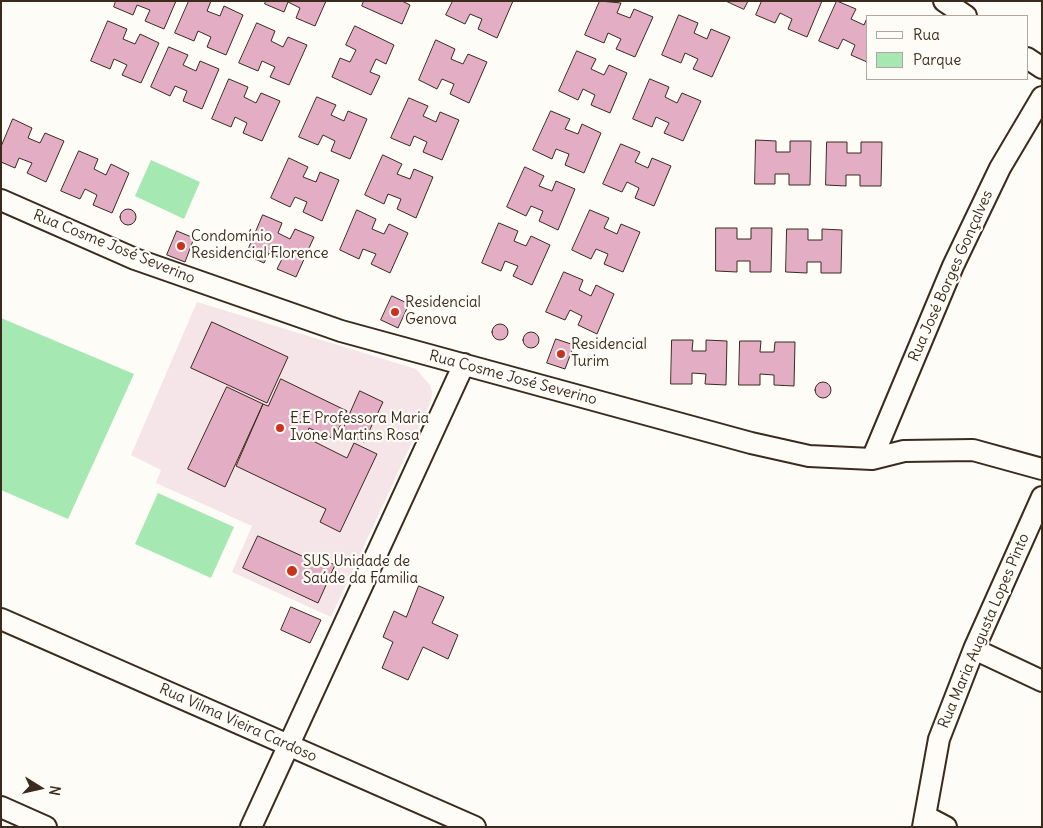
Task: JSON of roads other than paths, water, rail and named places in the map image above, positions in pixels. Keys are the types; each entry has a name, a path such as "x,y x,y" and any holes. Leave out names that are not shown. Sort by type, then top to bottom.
{"street":[{"path":"944,1 965,15"},
{"path":"1028,59 1042,68"},
{"name":"Rua José Borges Gonçalves","path":"872,460 953,266 1000,168 1042,97"},
{"name":"Rua Cosme José Severino","path":"1,200 152,265 341,331 750,444 808,456 872,460 904,451 973,450 1042,469"},
{"path":"251,827 464,364"},
{"name":"Rua Maria Augusta Lopes Pinto","path":"924,821 939,739 974,649 1042,497"},
{"name":"Rua Vilma Vieira Cardoso","path":"1,619 474,827"},
{"path":"974,649 1042,681"},
{"path":"1,807 46,827"},
{"path":"924,821 946,827"}],"place":[{"name":"Condomínio Residencial Florence","path":"181,246"},
{"name":"Residencial Genova","path":"395,312"},
{"name":"Residencial Turim","path":"561,354"},
{"name":"E.E Professora Maria Ivone Martins Rosa","path":"280,428"},
{"name":"SUS Unidade de Saúde da Familia","path":"292,571"}]}
